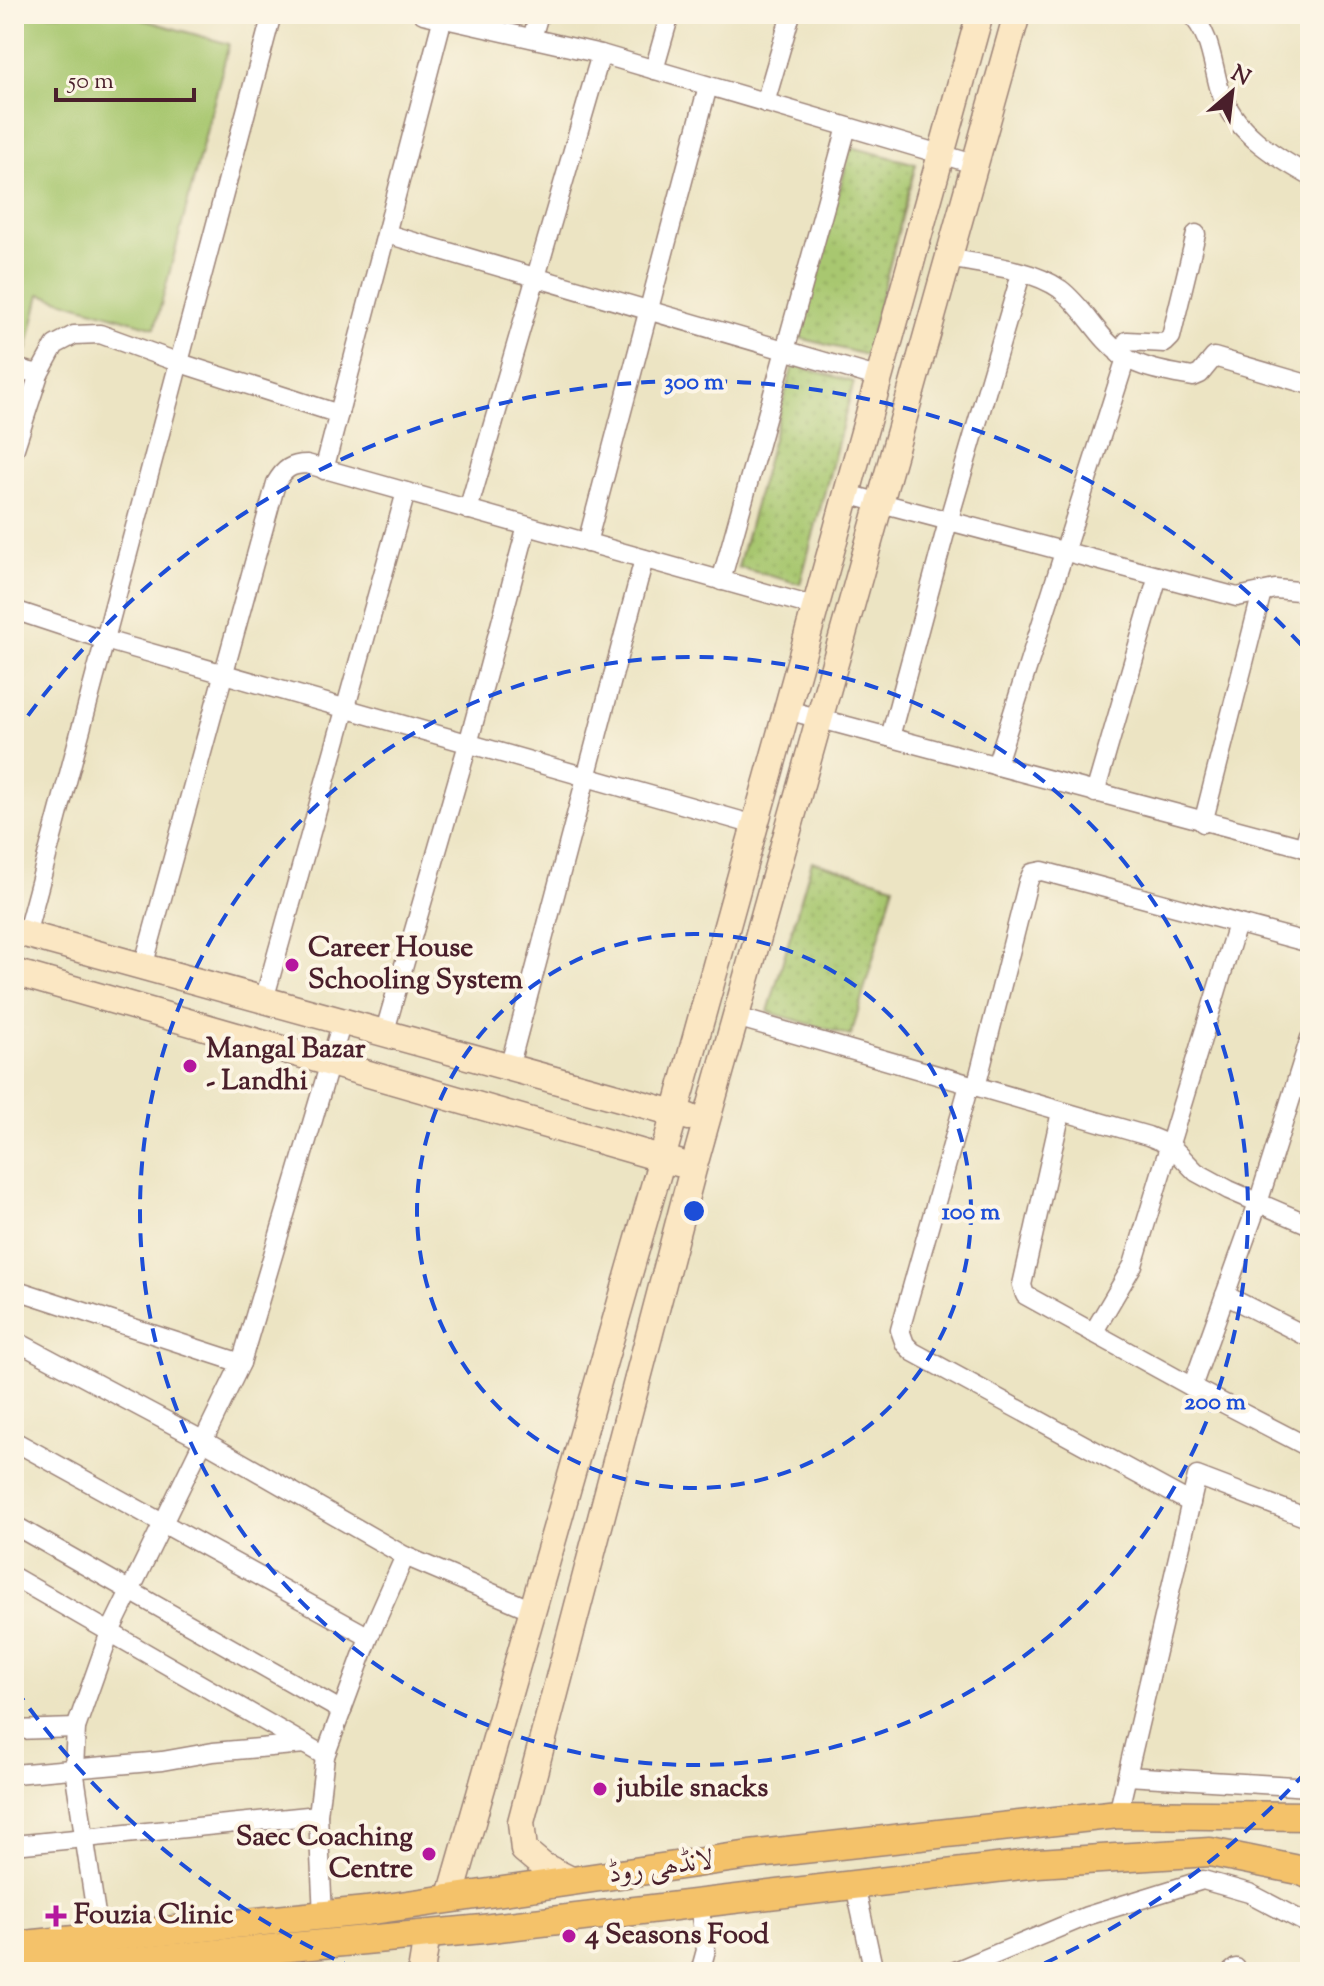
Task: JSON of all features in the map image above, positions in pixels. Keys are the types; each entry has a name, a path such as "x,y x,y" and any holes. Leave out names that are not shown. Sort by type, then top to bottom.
{"main road":[{"path":"450,1899 675,1113 980,14"},
{"path":"573,1881 543,1866 524,1850 521,1822 693,1169 1017,14"},
{"path":"20,933 706,1122"},
{"path":"14,972 662,1157 693,1169"},
{"name":"لانڈھی روڈ","path":"24,1972 323,1915 750,1855 1118,1814 1310,1816"},
{"name":"لانڈھی روڈ","path":"14,1946 101,1958 427,1935 1038,1863 1210,1852 1299,1870 1310,1875"},
{"path":"421,1972 427,1935"}],"street":[{"path":"20,933 105,640 272,14"},
{"path":"532,38 539,14"},
{"path":"654,70 670,14"},
{"path":"765,103 791,14"},
{"path":"1190,14 1202,27 1220,91 1236,121 1255,141 1310,176"},
{"path":"324,470 387,234 429,15 601,54 974,164"},
{"path":"468,510 601,54"},
{"path":"587,543 708,86"},
{"path":"721,581 847,127"},
{"path":"387,234 880,378"},
{"path":"996,766 1127,341 1165,343 1171,337 1196,234"},
{"path":"948,258 1021,274 1058,288 1122,356 1132,362 1193,377 1200,374 1214,357 1310,385"},
{"path":"890,737 948,522 1021,274"},
{"path":"14,451 39,374 55,345 74,335 100,334 339,414"},
{"path":"14,368 39,374"},
{"path":"143,967 276,483 293,464 307,464 816,607"},
{"path":"264,1000 406,492"},
{"path":"847,494 1237,597 1275,589 1310,592"},
{"path":"384,1034 527,526"},
{"path":"509,1068 644,559"},
{"path":"1095,793 1158,576"},
{"path":"1203,823 1262,592"},
{"path":"14,610 105,640 755,825"},
{"path":"787,710 1307,849 1310,824"},
{"path":"1191,1503 913,1352 901,1337 900,1330 973,1086 1032,873 1042,871 1310,943"},
{"path":"1093,1333 1133,1265 1237,924"},
{"path":"736,1017 1148,1136 1170,1145 1196,1172 1310,1225"},
{"path":"101,1958 74,1769 76,1728 110,1632 241,1363 342,1022"},
{"path":"1192,1387 1258,1203 1310,1038"},
{"path":"1061,1112 1023,1291 1030,1300 1310,1448"},
{"path":"14,1289 241,1363"},
{"path":"1225,1295 1310,1338"},
{"path":"14,1340 204,1441 405,1556 532,1610"},
{"path":"14,1441 369,1637"},
{"path":"1118,1814 1197,1476 1310,1519"},
{"path":"14,1525 342,1711"},
{"path":"323,1915 318,1815 325,1756 369,1637 405,1556"},
{"path":"14,1577 325,1756"},
{"path":"14,1730 76,1728"},
{"path":"14,1774 305,1744"},
{"path":"1127,1776 1310,1787"},
{"path":"14,1845 318,1815"},
{"path":"953,1972 1087,1916 1203,1880 1249,1893 1310,1925"},
{"path":"855,1885 874,1972"},
{"path":"699,1904 706,1950 700,1972"}],"green space":[{"path":"14,14 123,14 229,44 155,328 40,294 27,350 14,346"},
{"path":"851,147 916,164 866,355 800,338"},
{"path":"793,365 854,382 800,584 738,567"},
{"path":"812,861 894,885 851,1036 768,1012"}],"place":[{"name":"Career House Schooling System","path":"292,965"},
{"name":"Mangal Bazar - Landhi","path":"190,1066"},
{"name":"jubile snacks","path":"600,1789"},
{"name":"Saec Coaching Centre","path":"429,1854"},
{"name":"Fouzia Clinic","path":"56,1916"},
{"name":"4 Seasons Food","path":"569,1936"}]}
